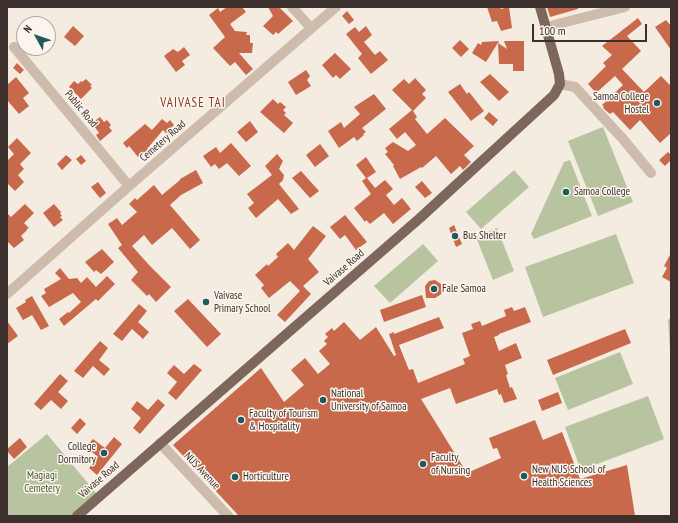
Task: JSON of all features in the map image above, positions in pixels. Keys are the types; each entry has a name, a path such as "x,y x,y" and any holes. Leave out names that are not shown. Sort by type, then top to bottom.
{"main road":[{"path":"540,7 560,74 560,84"},
{"name":"Vaivase Road","path":"77,516 436,204 554,95 560,84"}],"street":[{"path":"292,7 311,28"},
{"name":"Cemetery Road","path":"7,294 336,7"},
{"path":"546,27 625,7"},
{"name":"Public Road","path":"14,47 129,186"},
{"path":"560,84 575,87 623,139 651,174"},
{"name":"NUS Avenue","path":"160,443 228,516"}],"green space":[{"path":"603,127 633,202 598,216 568,141"},
{"path":"570,160 592,216 534,239 531,234 564,162"},
{"path":"514,170 529,187 481,229 466,212"},
{"path":"497,228 514,271 493,280 476,237"},
{"path":"616,234 634,283 543,317 525,267"},
{"path":"423,244 438,261 390,303 374,286"},
{"path":"671,317 671,366 668,320"},
{"path":"620,352 633,384 568,410 555,378"},
{"path":"648,396 664,439 581,470 565,427"},
{"name":"Magiagi Cemetery","path":"47,434 97,494 71,516 7,516 7,467"}],"building":[{"path":"227,7 242,7 246,12 230,24 235,31 247,32 246,35 250,35 250,43 253,43 252,53 239,53 253,69 246,75 235,62 230,66 213,48 225,37 209,15 218,8 220,12"},
{"path":"268,7 279,7 293,21 278,34 276,32 273,35 263,26 273,16"},
{"path":"487,7 500,7 501,9 509,7 512,28 501,31 497,21 492,22"},
{"path":"547,7 578,7 578,9 550,17"},
{"path":"347,11 354,20 349,24 342,16"},
{"path":"638,18 642,24 627,36 641,51 622,69 644,92 661,76 671,86 671,133 660,143 640,120 630,130 613,112 610,114 603,108 604,107 602,105 623,85 615,76 596,93 588,84 606,66 603,63 612,55 602,46"},
{"path":"666,20 671,26 671,50 655,27"},
{"path":"73,26 84,36 75,46 64,37"},
{"path":"366,26 372,35 364,42 375,55 380,51 388,60 371,74 358,58 362,54 346,34 355,27 359,32"},
{"path":"460,40 469,49 461,57 452,48"},
{"path":"499,41 486,62 472,53 478,43 481,45 482,42"},
{"path":"504,41 524,41 524,71 513,71 513,64 499,64 498,43 507,49"},
{"path":"184,47 190,55 182,61 185,65 176,72 164,56 173,49 178,52"},
{"path":"335,53 351,69 340,79 336,75 333,78 322,65"},
{"path":"17,63 24,70 20,74 13,68"},
{"path":"306,70 310,76 307,80 311,86 296,95 288,82"},
{"path":"490,74 509,92 499,101 480,82"},
{"path":"16,77 29,93 23,98 29,106 19,114 7,100 7,85"},
{"path":"415,78 426,90 422,94 426,98 413,111 417,117 415,119 427,134 445,118 474,146 464,155 471,162 463,170 460,166 451,174 436,156 422,168 421,167 400,179 393,166 394,165 385,154 388,152 385,148 393,142 408,151 416,145 405,132 397,139 389,129 412,110 392,90 404,79 409,84"},
{"path":"86,79 92,85 90,86 92,88 81,99 69,87 74,81 78,84"},
{"path":"460,84 467,94 469,92 484,111 471,121 448,92"},
{"path":"374,94 386,109 362,128 366,132 357,141 354,137 339,148 328,131 341,122 344,128 360,114 354,107"},
{"path":"273,99 278,104 280,102 286,107 283,110 286,113 284,115 293,123 284,133 260,112"},
{"path":"489,112 498,120 493,126 484,118"},
{"path":"100,117 104,122 107,120 111,125 109,127 112,131 100,141 96,135 99,133 92,123"},
{"path":"162,119 167,123 170,120 174,125 170,129 172,130 168,135 163,130 147,149 148,150 138,157 129,146 127,148 123,143 145,124 152,130"},
{"path":"250,121 258,132 246,142 237,132"},
{"path":"17,138 31,153 20,164 24,169 18,175 24,182 15,191 7,183 7,161 14,154 8,147"},
{"path":"231,143 251,166 239,176 227,163 219,169 215,164 211,167 203,156 216,147 220,153"},
{"path":"320,144 329,156 315,167 306,155"},
{"path":"668,152 671,155 671,160 665,166 659,160"},
{"path":"277,154 283,161 279,169 284,175 283,180 279,184 299,209 291,214 278,199 256,218 248,208 254,203 247,194 272,175 265,166"},
{"path":"66,155 72,160 62,170 57,164"},
{"path":"81,155 86,161 81,165 76,159"},
{"path":"366,157 376,172 367,178 375,188 385,180 393,189 386,195 394,205 402,198 411,209 393,224 384,213 370,224 366,220 365,222 354,208 371,194 362,181 366,178 356,165"},
{"path":"196,170 203,183 181,195 170,205 200,240 190,249 172,228 152,245 144,235 132,246 171,287 156,302 149,294 147,296 131,280 138,272 118,248 122,245 108,224 117,218 122,225 137,212 129,204 135,198 137,200 154,185 162,195 180,179"},
{"path":"301,171 319,191 310,198 292,178"},
{"path":"422,181 432,193 425,198 415,187"},
{"path":"98,182 106,193 100,198 91,187"},
{"path":"25,204 34,213 24,223 29,228 21,236 24,240 14,248 7,241 7,213 11,217"},
{"path":"54,204 61,212 60,213 62,216 60,217 63,220 54,227 43,213"},
{"path":"345,215 367,242 356,250 345,235 340,239 330,227"},
{"name":"Bus Shelter","path":"454,225 462,244 456,247 449,228"},
{"path":"313,226 326,236 308,259 319,272 303,286 311,294 285,322 277,315 300,291 290,281 269,298 261,288 264,285 255,275 267,264 268,266 278,257 276,254 288,243 294,250"},
{"path":"102,249 114,262 101,274 96,270 94,272 85,262"},
{"path":"671,253 671,282 662,277 667,268 664,266"},
{"path":"60,268 69,279 77,278 81,283 87,277 96,287 107,276 115,284 98,301 96,299 64,326 59,319 68,312 69,313 81,302 73,293 49,307 41,296 46,293 44,289 61,279 55,273"},
{"name":"Fale Samoa","path":"435,280 441,284 442,293 435,298 426,298 425,286 429,281"},
{"path":"422,295 426,307 384,322 380,310"},
{"path":"32,296 49,326 41,330 32,315 23,320 16,308"},
{"name":"Vaivase Primary School","path":"188,299 221,334 207,347 174,311"},
{"path":"139,304 147,311 138,322 149,332 143,339 132,329 122,341 113,334"},
{"name":"National University of Samoa","path":"512,307 514,311 525,307 531,322 494,337 499,351 516,343 522,358 505,365 510,388 512,387 517,399 504,403 501,394 499,395 497,389 456,404 450,388 421,399 467,473 501,458 497,448 493,449 489,438 535,420 543,440 562,432 580,479 627,465 635,516 239,516 173,445 261,368 284,402 304,385 291,370 305,358 318,374 330,364 319,351 327,344 324,341 328,337 325,334 332,328 334,331 344,322 360,340 376,327 394,356 396,355 389,334 394,332 394,334 439,317 444,328 399,345 409,370 413,369 418,383 465,364 463,359 470,356 462,333 473,329 471,324 480,321 482,326 506,316 504,310"},
{"path":"7,321 18,336 7,344"},
{"path":"625,329 631,343 553,375 547,360"},
{"path":"100,341 108,348 99,360 110,369 104,376 93,366 83,378 74,371"},
{"path":"194,364 202,370 176,400 168,393 177,382 167,373 174,365 184,374"},
{"name":"College Dormitory","path":"60,374 68,381 58,392 68,401 61,409 51,400 41,410 34,404"},
{"path":"558,392 562,403 542,411 538,400"},
{"path":"158,399 165,405 140,434 133,428 141,418 131,409 137,401 148,410"},
{"path":"80,418 86,424 77,434 71,428"},
{"name":"College Dormitory","path":"114,437 122,444 97,475 89,468 98,457 86,447 93,439 105,448"},
{"path":"20,438 27,447 14,459 7,449"}],"place":[{"name":"Samoa College Hostel","path":"657,103"},
{"name":"Samoa College","path":"566,192"},
{"name":"Bus Shelter","path":"455,236"},
{"name":"Fale Samoa","path":"434,289"},
{"name":"Vaivase Primary School","path":"206,302"},
{"name":"National University of Samoa","path":"323,400"},
{"name":"Faculty of Tourism & Hospitality","path":"241,420"},
{"name":"College Dormitory","path":"104,453"},
{"name":"Faculty of Nursing","path":"423,464"},
{"name":"New NUS School of Health Sciences","path":"524,476"},
{"name":"Horticulture","path":"235,477"}],"district":[{"name":"VAIVASE TAI","path":"193,103"}]}
